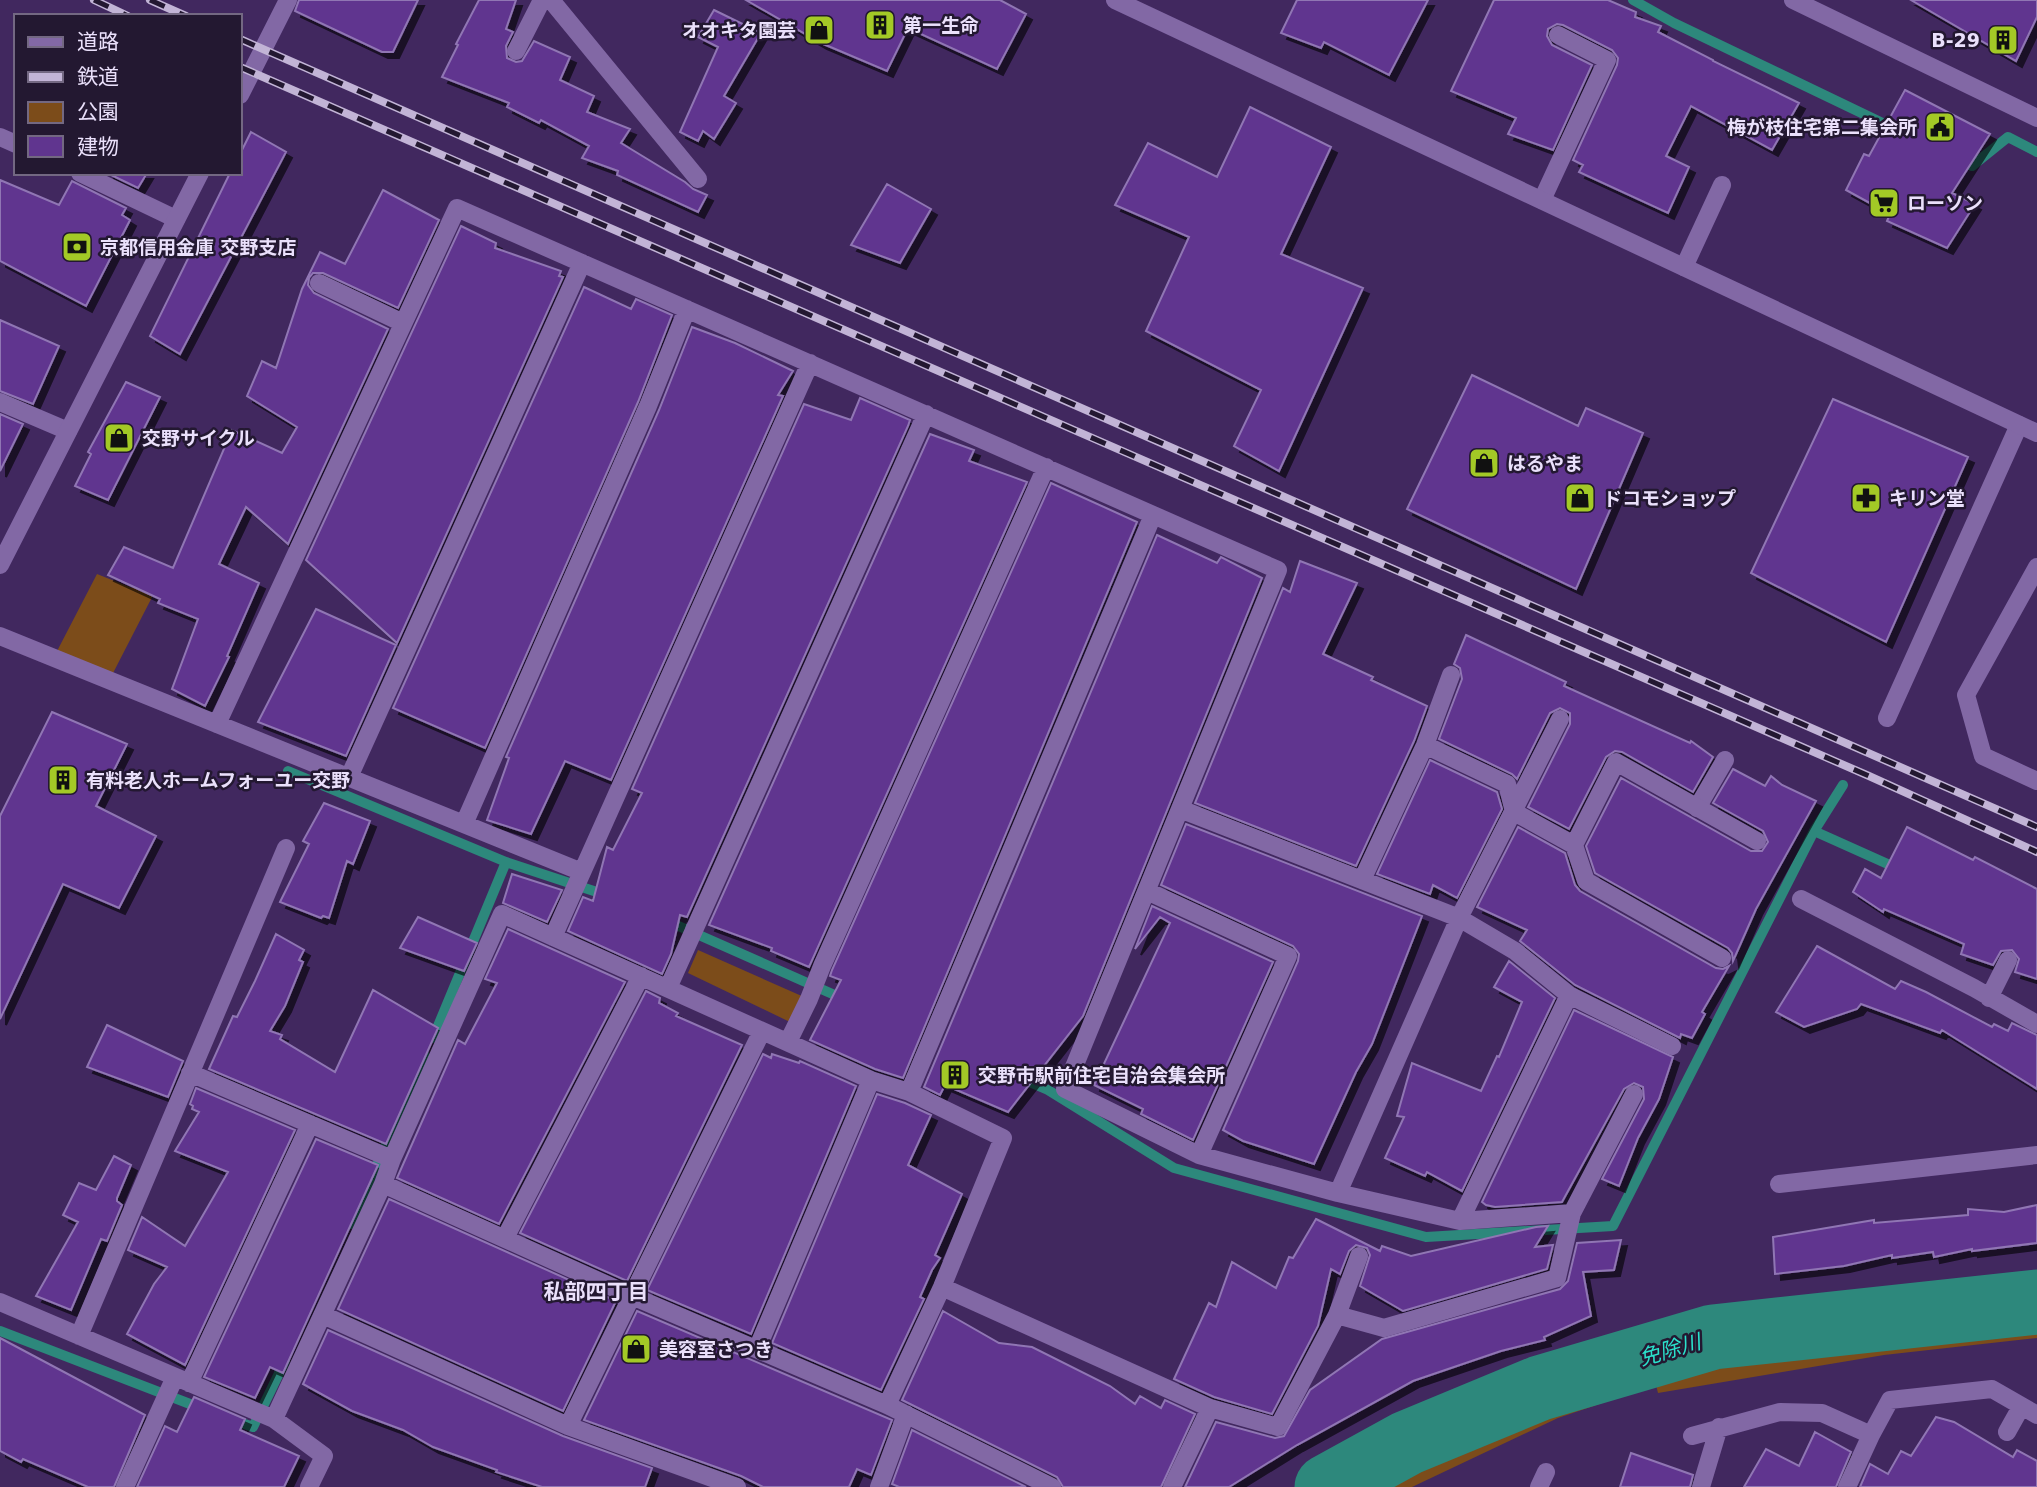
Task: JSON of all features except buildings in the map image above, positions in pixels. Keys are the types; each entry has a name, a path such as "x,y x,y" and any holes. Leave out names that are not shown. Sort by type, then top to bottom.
{"street":[{"path":"242,91 288,0"},
{"path":"516,51 541,0"},
{"path":"551,0 698,178"},
{"path":"1115,0 2037,433"},
{"path":"1793,0 2037,118"},
{"path":"1542,200 1607,61 1558,35"},
{"path":"83,175 176,219"},
{"path":"0,565 199,175"},
{"path":"1684,267 1722,185"},
{"path":"217,723 457,208 1279,570 1065,1089 1199,1155 1338,1193 1460,1221 1572,1214"},
{"path":"349,777 582,263"},
{"path":"319,283 403,323"},
{"path":"464,824 648,406 687,309"},
{"path":"553,937 810,363"},
{"path":"0,402 68,431"},
{"path":"668,988 926,415"},
{"path":"1887,718 2019,425"},
{"path":"788,1042 1045,467"},
{"path":"909,1092 1153,515"},
{"path":"2037,566 1966,695 1983,756 2037,781"},
{"path":"0,636 581,873"},
{"path":"1362,880 1425,745 1451,675"},
{"path":"1338,1193 1459,918 1560,719"},
{"path":"1425,745 1507,784 1514,812 1574,845 1586,881 1722,958"},
{"path":"1697,808 1725,760"},
{"path":"1574,845 1615,762 1757,841"},
{"path":"1180,808 1459,918 1515,951 1569,995 1672,1046"},
{"path":"79,1336 286,848"},
{"path":"1147,891 1288,956 1199,1155"},
{"path":"1801,899 1974,988 2037,1024"},
{"path":"273,1418 383,1184 390,1158 502,914 871,1080 909,1092 1003,1138 942,1287 887,1405"},
{"path":"1989,998 2008,960"},
{"path":"505,1238 641,976"},
{"path":"1460,1221 1569,995"},
{"path":"568,1426 762,1031"},
{"path":"190,1073 390,1158"},
{"path":"757,1349 871,1080"},
{"path":"1337,1315 1384,1328 1557,1278 1572,1214 1634,1094"},
{"path":"125,1487 157,1419 180,1380 310,1124"},
{"path":"1779,1184 2037,1155"},
{"path":"383,1184 632,1296 887,1405 1052,1487"},
{"path":"942,1287 1210,1409 1278,1427 1337,1315 1359,1256"},
{"path":"0,1303 273,1418 324,1456 309,1487"},
{"path":"323,1315 568,1426 737,1487"},
{"path":"1847,1487 1890,1401 1992,1389 2029,1411 2007,1432"},
{"path":"1172,1487 1210,1409"},
{"path":"1692,1436 1780,1412 1822,1413 1871,1435"},
{"path":"879,1487 906,1414"},
{"path":"1701,1487 1719,1427"}],"green space":[{"path":"149,561 166,570 111,677 55,655 97,574 132,588"},
{"path":"698,950 804,997 790,1022 688,973"},
{"path":"2037,1309 2037,1338 1884,1355 1658,1393 1651,1365 1794,1336 1941,1317"},
{"path":"1624,1370 1632,1393 1558,1418 1412,1487 1343,1487 1406,1448 1540,1397"}],"waterway":[{"path":"1633,0 1674,23 1897,130"},
{"path":"1959,159 1972,166 2008,137 2037,152"},
{"path":"288,771 506,862 609,896"},
{"path":"1020,1078 1048,1090 1174,1168 1426,1237 1613,1226 1814,831 1843,785"},
{"path":"1814,831 1901,870"},
{"path":"433,1038 506,862"},
{"path":"665,920 846,1000"},
{"path":"351,1224 425,1056"},
{"name":"免除川","path":"1327,1487 1407,1443 1540,1388 1713,1337 2037,1302"},
{"path":"0,1331 203,1409"},
{"path":"231,1419 253,1427 285,1361"}],"railway":[{"path":"94,0 124,14"},
{"path":"150,0 182,14"},
{"path":"242,40 2037,827"},
{"path":"242,68 1869,776 2037,852"}],"place":[{"name":"第一生命","path":"880,25"},
{"name":"オオキタ園芸","path":"819,30"},
{"name":"B-29","path":"2003,40"},
{"name":"梅が枝住宅第二集会所","path":"1940,127"},
{"name":"ローソン","path":"1884,203"},
{"name":"京都信用金庫 交野支店","path":"77,247"},
{"name":"交野サイクル","path":"119,438"},
{"name":"はるやま","path":"1484,463"},
{"name":"ドコモショップ","path":"1580,498"},
{"name":"キリン堂","path":"1866,498"},
{"name":"有料老人ホームフォーユー交野","path":"63,780"},
{"name":"交野市駅前住宅自治会集会所","path":"955,1075"},
{"name":"美容室さつき","path":"636,1349"}],"district":[{"name":"私部四丁目","path":"596,1292"}]}
